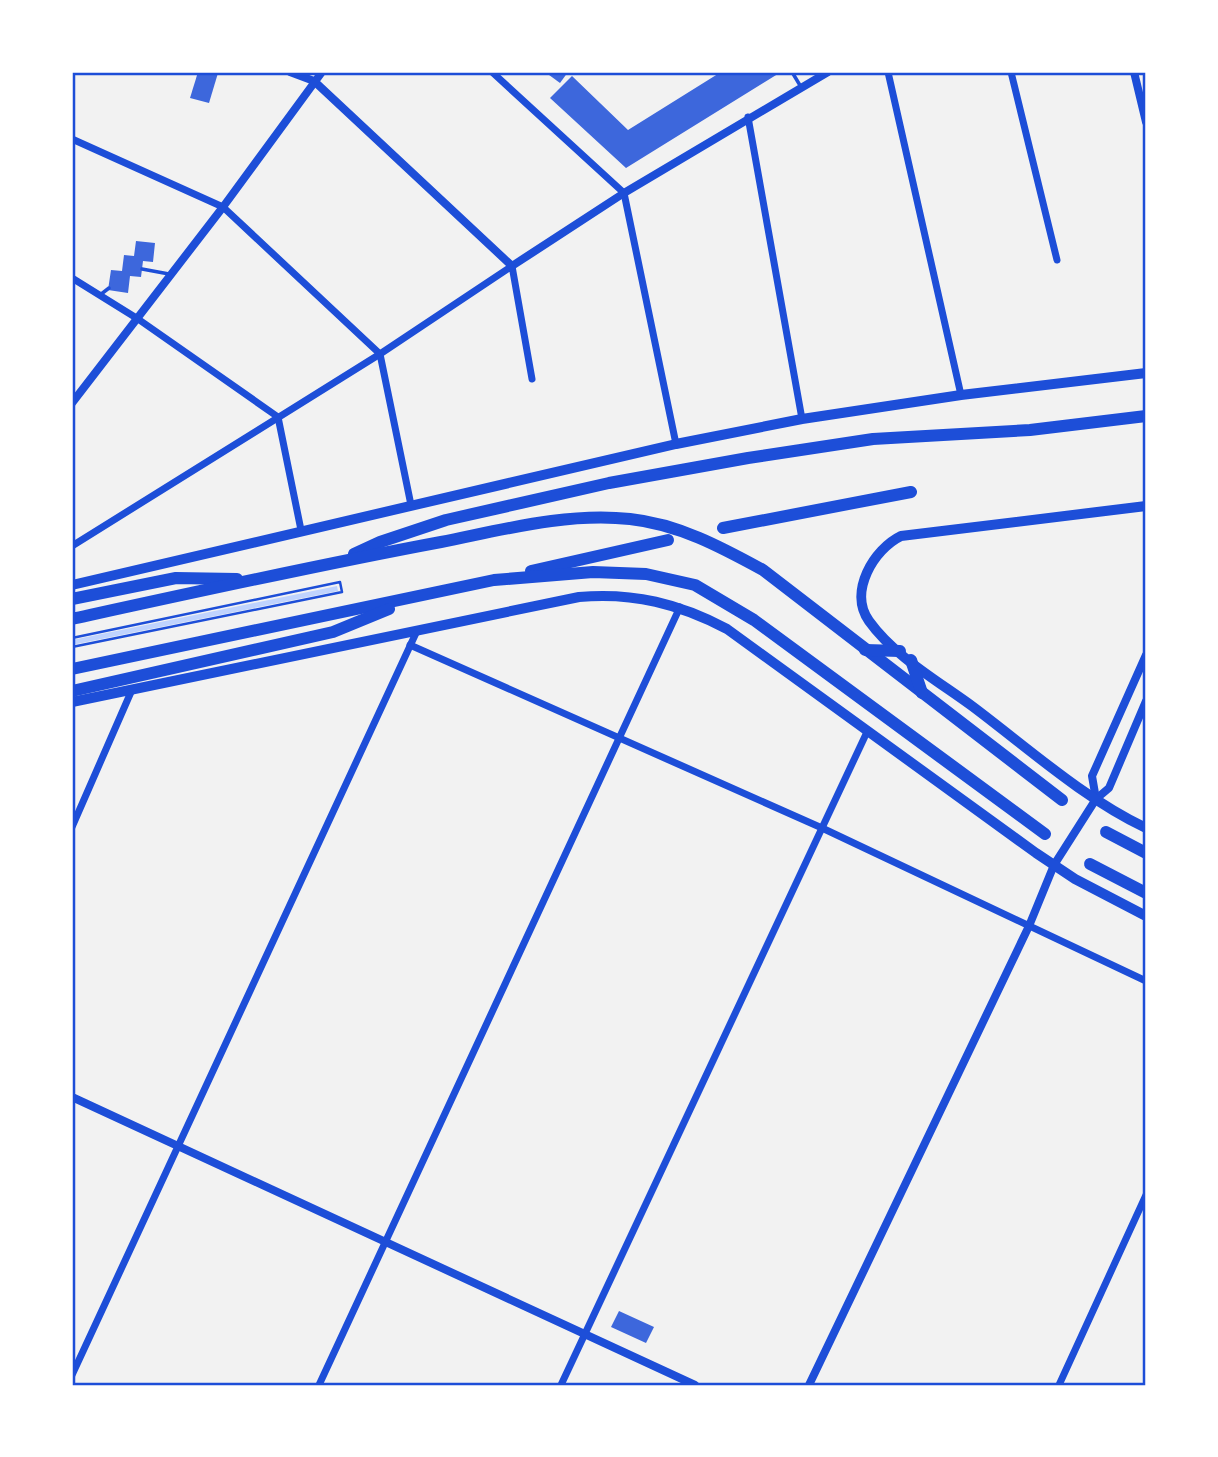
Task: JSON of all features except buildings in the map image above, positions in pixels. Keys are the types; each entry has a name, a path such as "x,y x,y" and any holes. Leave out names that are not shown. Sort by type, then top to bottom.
{"highway":[{"path":"341,561 380,542 446,520 609,483 748,457 873,439 1053,428 1146,416"},
{"path":"723,528 911,492"},
{"path":"72,619 341,561 582,518 628,519 669,533 711,542 763,570 1062,800"},
{"path":"72,669 404,601 669,533"},
{"path":"494,580 621,571 671,578 695,585 754,620 1045,834"},
{"path":"72,599 176,578 209,576 244,581"},
{"path":"72,691 333,632 404,601"},
{"path":"865,650 900,651"},
{"path":"911,660 922,694"},
{"path":"1106,832 1146,853"},
{"path":"1090,864 1146,893"}],"main road":[{"path":"72,585 676,444 802,419 961,395 1146,373"},
{"path":"1146,506 909,534 893,540 879,551 868,570 864,602 868,620 911,660 1094,803 1146,828"},
{"path":"72,702 594,596 647,598 680,607 727,629 867,732 1056,861 1146,916"}],"street":[{"path":"290,72 314,81 512,266 532,379"},
{"path":"72,403 223,207 322,72"},
{"path":"492,72 624,193 676,444"},
{"path":"72,546 380,354 624,193 748,117 828,72"},
{"path":"888,72 961,395"},
{"path":"1011,72 1057,260"},
{"path":"1134,72 1146,122"},
{"path":"748,117 802,419"},
{"path":"72,139 223,207 380,354 411,505"},
{"path":"72,278 138,319 278,417 302,530"},
{"path":"319,1385 680,607"},
{"path":"72,1375 416,633"},
{"path":"410,645 621,736 1146,981"},
{"path":"1094,803 1092,776 1146,655"},
{"path":"72,827 131,692"},
{"path":"809,1385 1029,926 1056,861 1094,803 1109,788 1146,701"},
{"path":"561,1385 867,732"},
{"path":"72,1097 695,1385"},
{"path":"1059,1385 1146,1195"}],"lane":[{"path":"792,72 802,87"},
{"path":"142,269 172,274"},
{"path":"100,295 109,288"}],"path":[{"path":"72,638 340,582 342,592 72,647"}],"water":[{"path":"337,586 338,591 72,645 72,640"}]}
